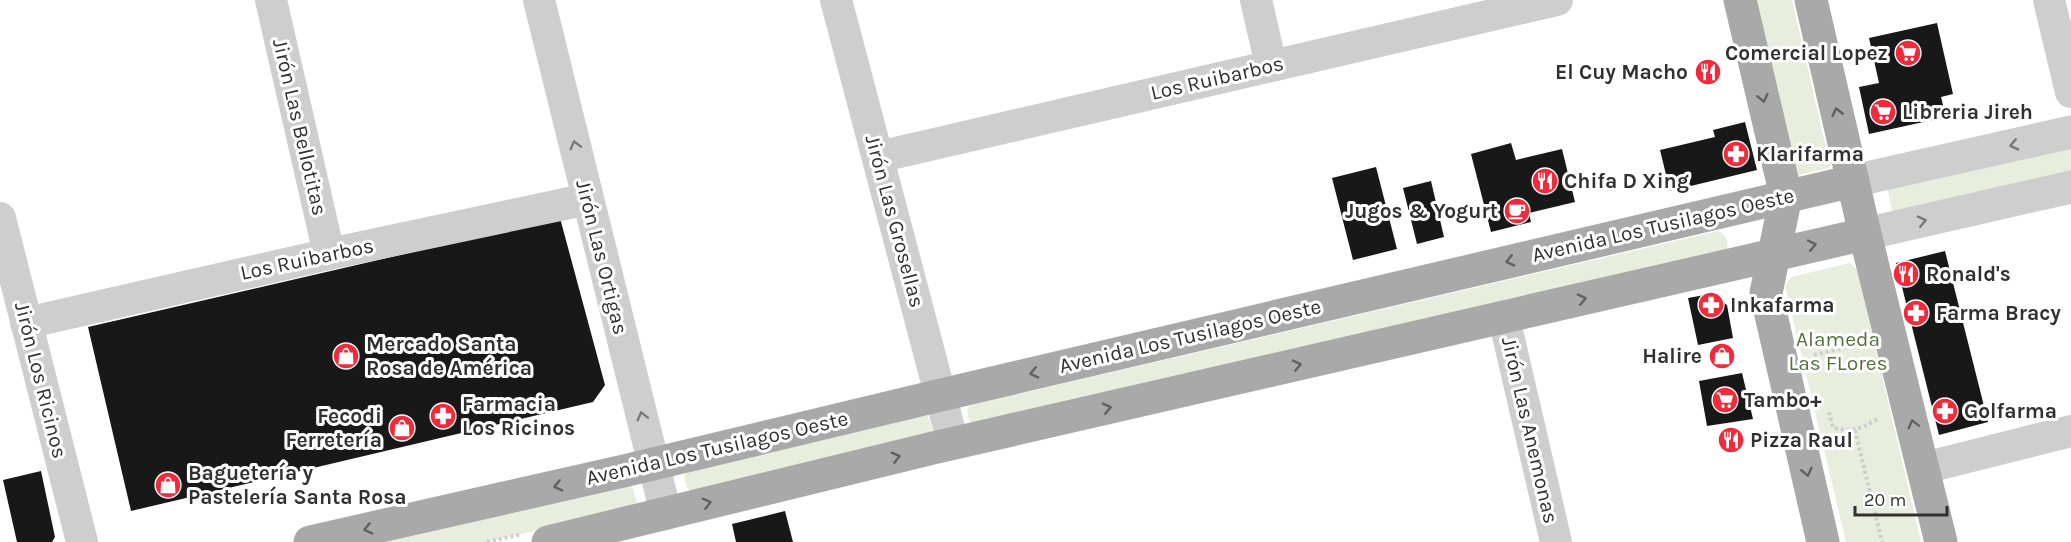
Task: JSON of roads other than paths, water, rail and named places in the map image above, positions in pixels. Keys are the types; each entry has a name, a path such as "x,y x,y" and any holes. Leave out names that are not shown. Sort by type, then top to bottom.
{"main road":[{"path":"1740,0 1786,196 1766,292 1823,542"},
{"path":"1811,0 1865,234 1941,542"},
{"name":"Avenida Los Tusilagos Oeste","path":"310,542 653,464 941,394 1853,181"},
{"path":"533,538 599,536 666,514 953,443 1865,234"}],"street":[{"name":"Jirón Las Bellotitas","path":"272,0 329,254"},
{"name":"Jirón Las Ortigas","path":"539,0 666,514"},
{"name":"Jirón Las Grosellas","path":"836,0 953,443"},
{"path":"1256,0 1270,65"},
{"name":"Los Ruibarbos","path":"878,157 1270,65 1497,7 1557,0"},
{"path":"2049,0 2071,92"},
{"name":"Avenida Los Tusilagos Oeste","path":"1853,181 2071,132"},
{"path":"1865,234 2071,187"},
{"name":"Los Ruibarbos","path":"26,323 329,254 588,199"},
{"name":"Jirón Los Ricinos","path":"0,218 82,542"},
{"name":"Jirón Las Anemonas","path":"1504,318 1556,542"},
{"path":"1924,468 2071,431"}],"place":[{"name":"Comercial Lopez","path":"1908,53"},
{"name":"El Cuy Macho","path":"1708,72"},
{"name":"Libreria Jireh","path":"1883,112"},
{"name":"Klarifarma","path":"1736,154"},
{"name":"Chifa D Xing","path":"1545,181"},
{"name":"Jugos & Yogurt","path":"1517,211"},
{"name":"Ronald's","path":"1906,274"},
{"name":"Inkafarma","path":"1711,305"},
{"name":"Farma Bracy","path":"1916,313"},
{"name":"Mercado Santa Rosa de América","path":"346,356"},
{"name":"Halire","path":"1722,356"},
{"name":"Tambo+","path":"1725,400"},
{"name":"Golfarma","path":"1945,411"},
{"name":"Farmacia Los Ricinos","path":"443,416"},
{"name":"Fecodi Ferretería","path":"402,428"},
{"name":"Pizza Raul","path":"1731,440"},
{"name":"Baguetería y Pastelería Santa Rosa","path":"168,485"}],"park label":[{"name":"Alameda Las FLores","path":"1838,351"}]}
